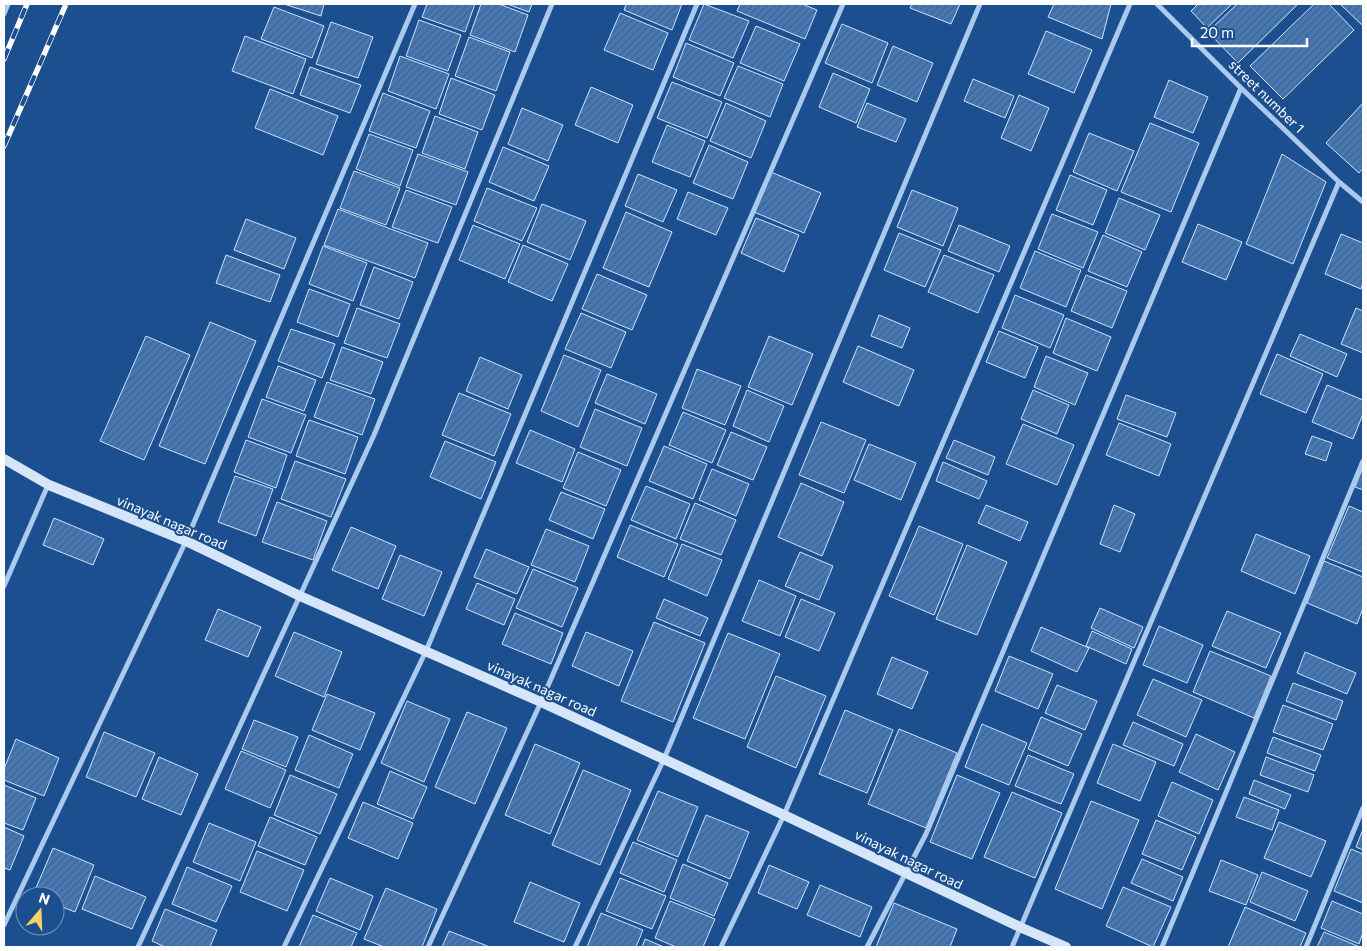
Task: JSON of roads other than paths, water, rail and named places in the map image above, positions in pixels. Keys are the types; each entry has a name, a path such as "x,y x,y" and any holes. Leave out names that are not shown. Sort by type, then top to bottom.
{"street":[{"path":"4,14 8,4"},
{"path":"4,924 186,541 415,4"},
{"path":"138,947 374,435 552,4"},
{"path":"284,947 426,651 697,4"},
{"path":"428,947 541,702 843,4"},
{"path":"575,947 664,759 980,4"},
{"path":"721,947 784,815 1130,4"},
{"name":"street number 1","path":"1157,4 1241,88 1339,182 1363,202"},
{"path":"867,947 926,834 1241,88"},
{"path":"1012,947 1022,928 1339,182"},
{"name":"vinayak nagar road","path":"4,459 49,485 186,541 300,596 541,702 1066,947"},
{"path":"1162,947 1363,461"},
{"path":"4,586 49,485"},
{"path":"1306,947 1363,808"}],"railway":[{"path":"4,59 27,4"},
{"path":"4,146 66,4"}]}
